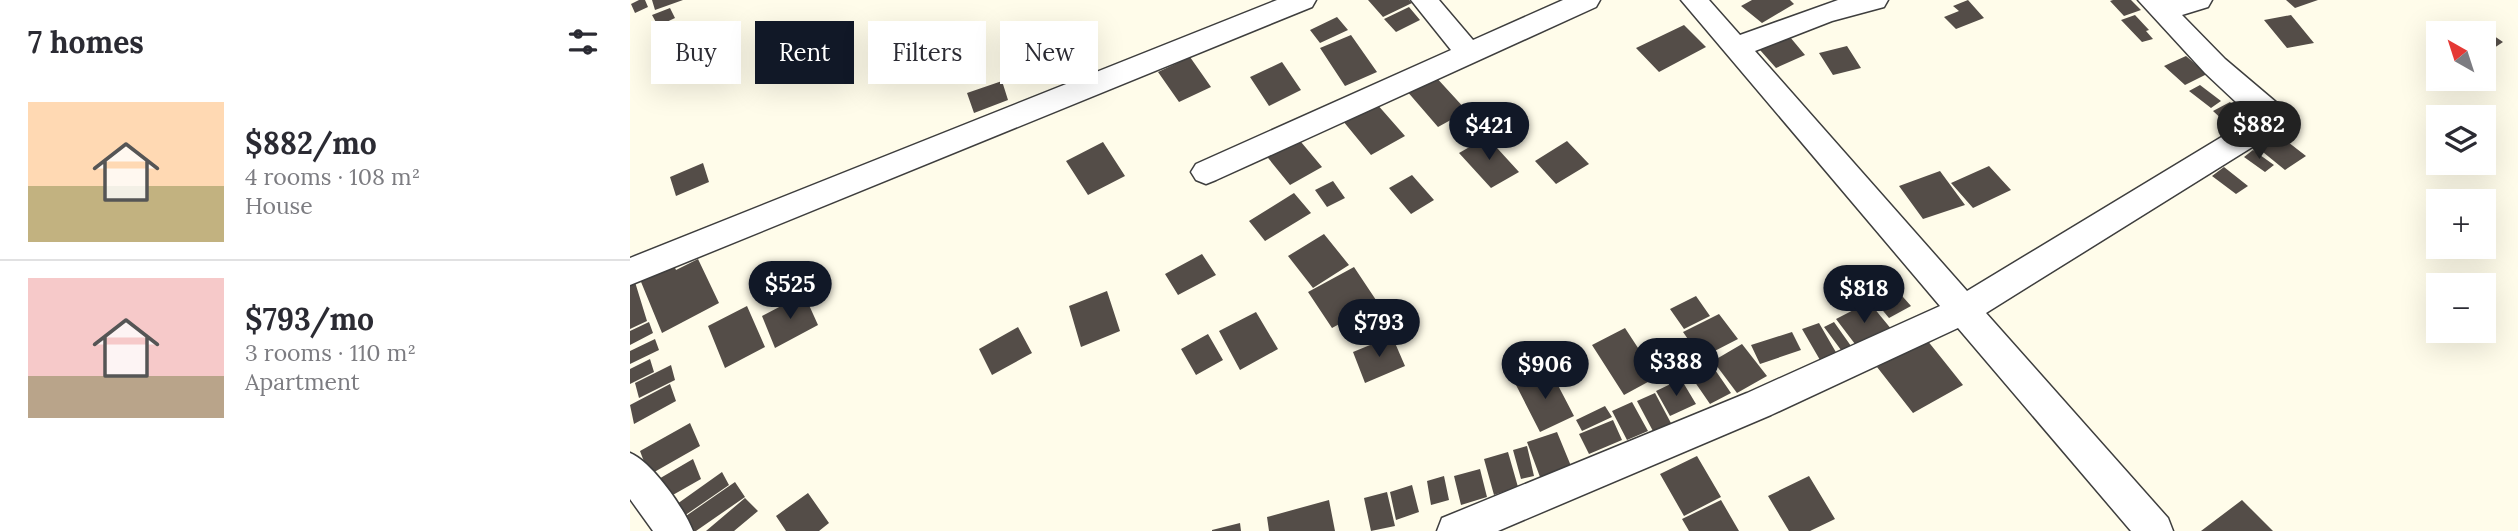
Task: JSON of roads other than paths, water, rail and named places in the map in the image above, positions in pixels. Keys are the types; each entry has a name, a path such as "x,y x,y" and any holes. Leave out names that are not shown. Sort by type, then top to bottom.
{"street":[{"path":"630,272 1303,0"},
{"path":"1424,0 1468,53"},
{"path":"1206,172 1587,0"},
{"path":"1693,0 2155,531"},
{"path":"1735,48 1825,13 1875,0"},
{"path":"2157,6 2199,0"},
{"path":"1455,531 1759,404 1964,310 2268,123 2267,111 2215,66 2157,6"},
{"path":"630,470 675,531"}]}
